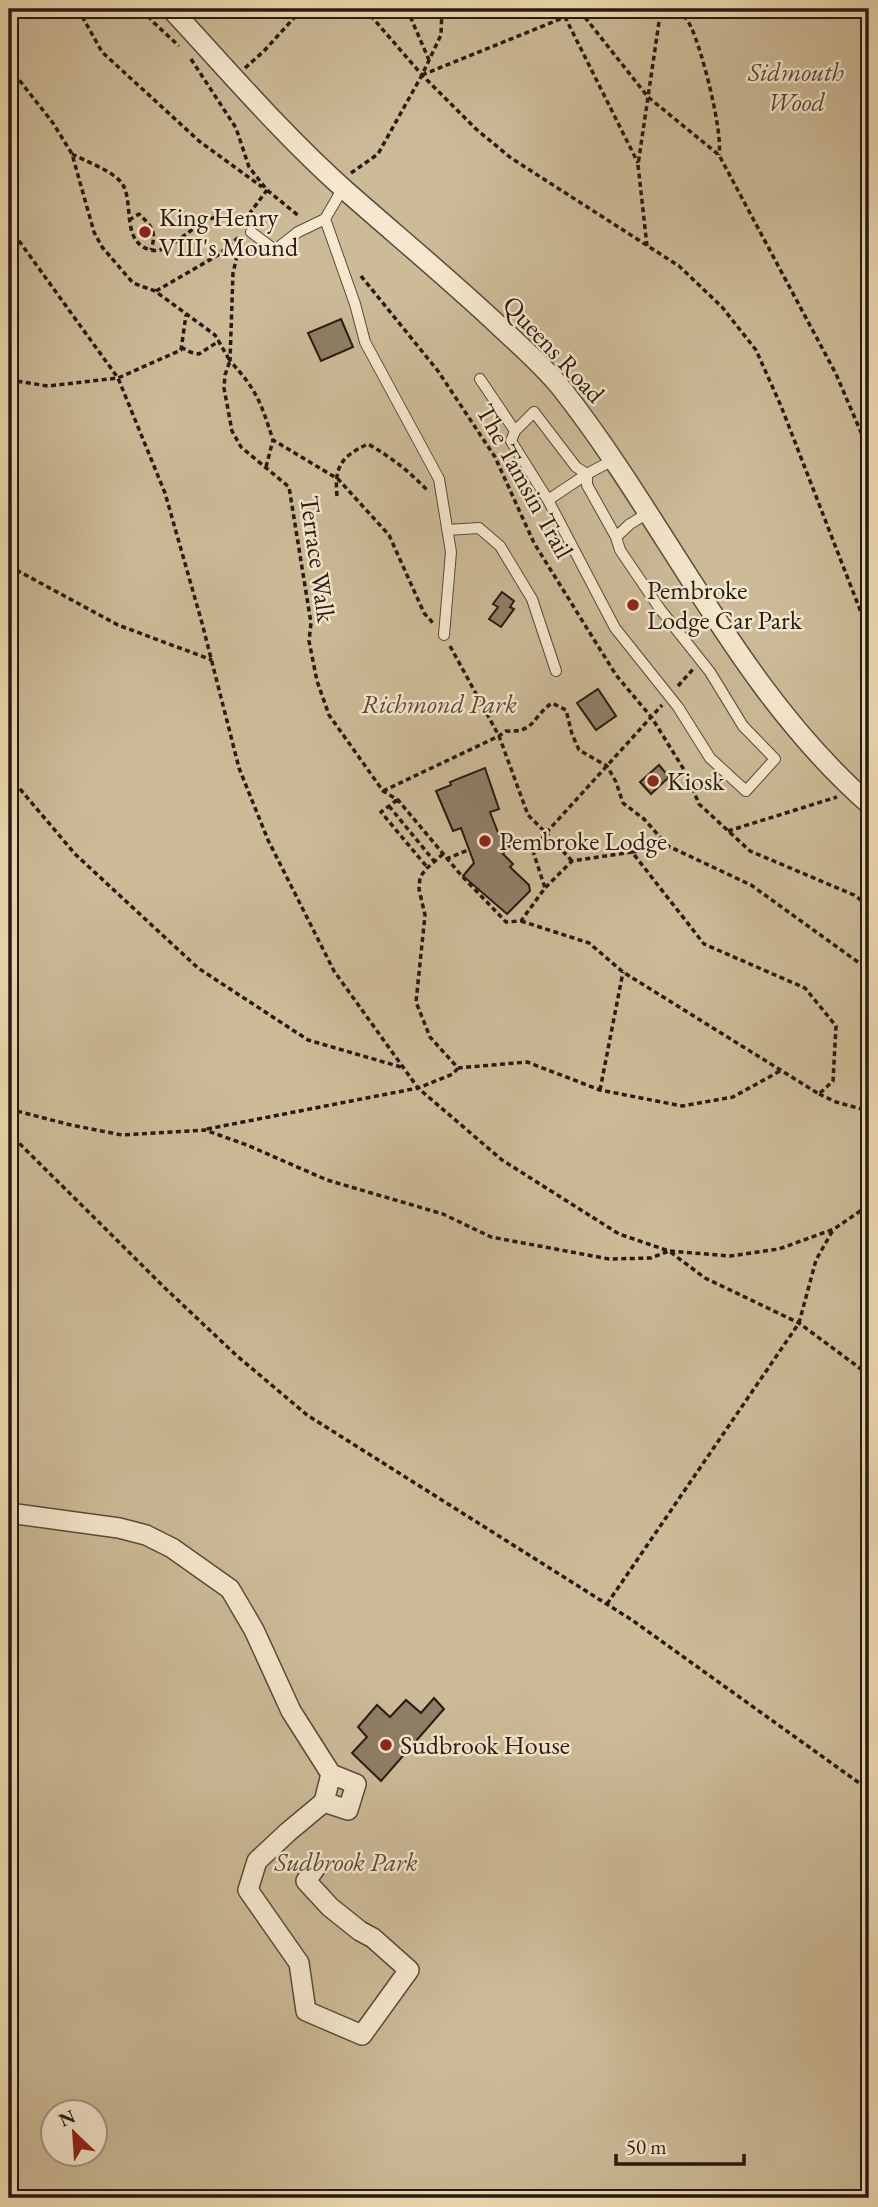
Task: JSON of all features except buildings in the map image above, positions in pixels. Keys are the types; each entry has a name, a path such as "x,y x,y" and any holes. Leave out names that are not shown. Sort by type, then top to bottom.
{"street":[{"name":"Queens Road","path":"171,9 278,126 343,188 465,295 560,386 614,459 726,635 780,711 869,804"},
{"path":"9,1513 119,1528 146,1535 172,1548 230,1589 254,1630 291,1711 331,1774 356,1784 348,1810 324,1802"},
{"path":"317,1867 306,1881 330,1906 360,1931 373,1938 409,1970 362,2035 306,2011 299,1963 248,1889 257,1861 324,1802 331,1774"}],"lane":[{"path":"247,233 275,250 298,232 325,219 343,188"},
{"path":"325,219 358,313 365,342 439,479 451,552 444,635"},
{"path":"480,379 515,431"},
{"path":"534,412 576,467 586,474 587,485 633,570 710,672 743,726 775,759 747,791 710,758 678,707 615,628 548,500 511,441 515,431 534,412"},
{"path":"548,500 614,459"},
{"path":"616,537 648,513"},
{"path":"447,530 479,528 500,546 532,599 556,671"}],"path":[{"path":"78,9 102,52 199,141 267,190 312,227"},
{"path":"143,9 167,36 188,54 236,128 249,167 267,190"},
{"path":"233,79 264,51 302,9"},
{"path":"365,9 422,75 476,129 511,158 679,266 722,307 756,350 781,406 869,633"},
{"path":"407,9 429,60"},
{"path":"343,188 353,170 378,154 422,75 441,36 442,9"},
{"path":"561,9 638,165"},
{"path":"648,246 638,165 659,22 656,9"},
{"path":"678,9 690,25 711,94 721,146 719,155"},
{"path":"422,75 582,10 648,97 719,155 836,374 869,451"},
{"path":"9,67 72,154 94,232 102,247 134,283 155,291 173,303 219,341 199,354 181,347"},
{"path":"72,154 110,173 122,183 133,234 142,246 151,250 162,250 205,220 220,216 243,222 267,190"},
{"path":"129,220 139,214 151,226 155,238 151,250"},
{"path":"9,227 118,378 165,493 239,768 268,840 334,971 418,1088 502,1160 619,1234 668,1251 730,1256 779,1249 834,1229 869,1205"},
{"path":"155,291 218,255 247,233"},
{"name":"The Tamsin Trail","path":"336,246 438,371 495,457 534,543 617,675 652,718 686,774 699,804 750,851 854,895 869,905"},
{"path":"9,380 48,386 118,378 181,350 186,315"},
{"name":"Terrace Walk","path":"219,341 230,360 224,388 232,431 241,447 289,487 311,623 309,641 317,681 329,715 383,790 398,800 506,922 521,921"},
{"path":"266,467 273,440"},
{"path":"337,496 335,477 340,466 351,452 368,444 411,473 443,508"},
{"path":"9,566 118,625 212,660"},
{"path":"383,790 506,731 528,729 552,703 566,709 579,750 607,766 623,803 645,819 668,846 751,885 869,970"},
{"path":"9,776 75,854 198,968 308,1040 403,1068"},
{"path":"728,831 837,797 845,798 853,790"},
{"path":"398,800 381,812 428,867"},
{"path":"388,806 434,861"},
{"path":"545,888 533,851 546,833 572,861"},
{"path":"668,846 572,861 545,888 521,921 589,943 623,972 819,1094 835,1102 869,1111"},
{"path":"458,1068 430,1037 416,1002 425,915 419,889 420,877 434,861 468,850"},
{"path":"632,852 704,944 805,988 836,1026 833,1081 819,1094"},
{"path":"600,1090 623,972"},
{"path":"9,1109 122,1135 205,1130 418,1088 453,1074 458,1068 527,1062 600,1090 682,1106 733,1097 781,1070"},
{"path":"9,1130 131,1256 236,1355 307,1415 607,1604 869,1790"},
{"path":"205,1130 327,1180 443,1214 491,1237 609,1259 650,1258 668,1251"},
{"path":"607,1604 799,1323 816,1260 834,1229"},
{"path":"668,1251 705,1278 799,1323 869,1374"}],"green space":[{"name":"Richmond Park","path":"9,9 869,9 869,2198 9,2198"}],"place":[{"name":"King Henry VIII's Mound","path":"145,232"},
{"name":"Pembroke Lodge Car Park","path":"633,605"},
{"name":"Kiosk","path":"653,781"},
{"name":"Pembroke Lodge","path":"485,841"},
{"name":"Sudbrook House","path":"386,1745"}],"park label":[{"name":"Sidmouth Wood","path":"796,87"},
{"name":"Sudbrook Park","path":"346,1862"}]}
